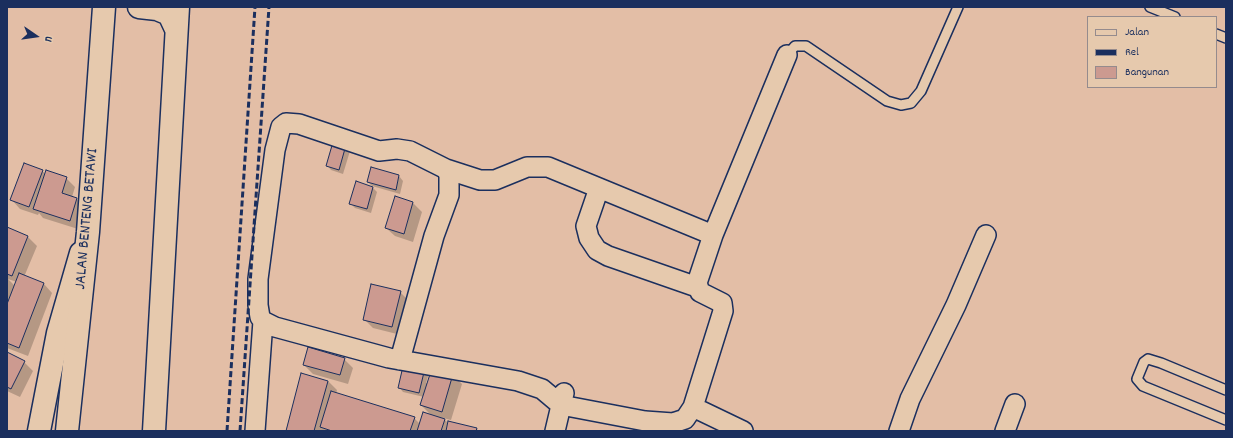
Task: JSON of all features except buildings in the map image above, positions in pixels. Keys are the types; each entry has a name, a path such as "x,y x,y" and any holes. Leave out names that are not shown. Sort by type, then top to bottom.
{"main road":[{"path":"104,15 131,7"},
{"path":"139,7 157,9 169,14 176,29"},
{"path":"154,431 178,7"},
{"name":"JALAN BENTENG BETAWI","path":"67,431 88,232 104,15"},
{"path":"39,431 58,333 73,277 88,232"}],"street":[{"path":"697,287 713,235 787,54"},
{"path":"599,188 586,226 589,238 597,250 608,256 697,287 700,292 722,303 723,311 693,407 685,419 673,423 631,425 518,381 400,360 275,327 263,321 260,316 258,305 258,279 275,150 281,127 286,124 299,124 379,151 397,149 410,151 446,169 480,180 495,180 527,167 548,167 599,188 713,235"},
{"path":"400,360 434,236 449,195 450,175 446,169"},
{"path":"899,431 910,399 956,305 986,235"},
{"path":"255,431 263,321"},
{"path":"555,431 563,398"},
{"path":"1005,431 1015,404"},
{"path":"693,407 743,431"}],"lane":[{"path":"787,54 795,46 806,46 887,101 901,105 910,102 921,91 958,7"},
{"path":"1150,7 1172,16"},
{"path":"1226,390 1148,359 1144,362 1137,379 1143,386 1226,420"}],"railway":[{"path":"227,431 255,7"},
{"path":"240,431 269,7"}]}
